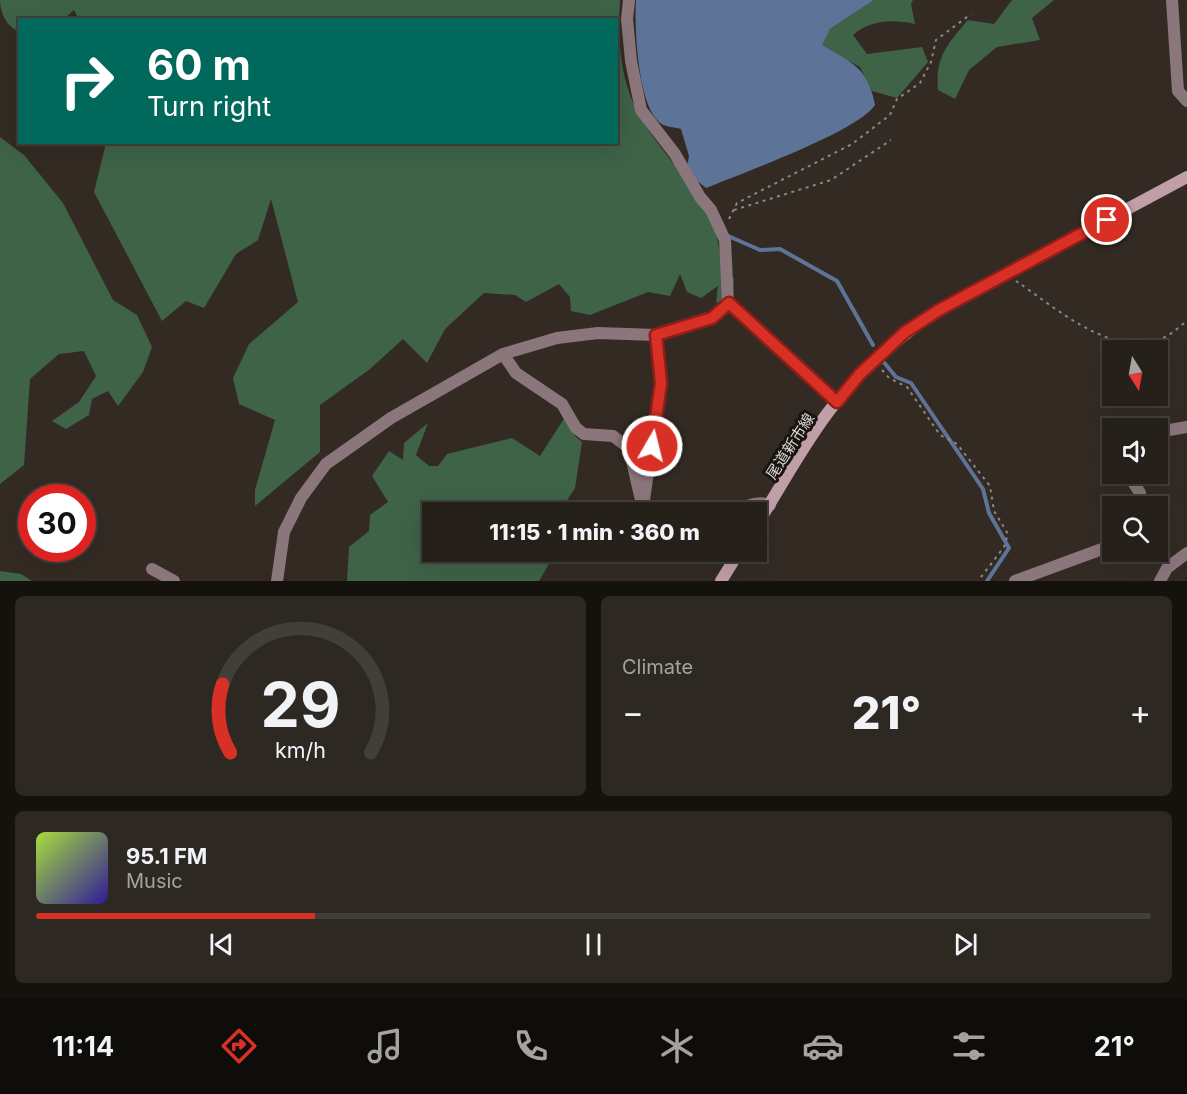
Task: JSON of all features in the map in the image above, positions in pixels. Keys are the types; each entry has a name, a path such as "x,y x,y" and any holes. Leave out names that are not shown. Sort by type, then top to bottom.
{"main road":[{"name":"尾道新市線","path":"767,510 837,402 874,361 905,332 939,310 1187,177"},
{"path":"721,581 733,562"}],"street":[{"path":"628,0 627,19 631,62 641,110 675,154 700,197 711,210 722,233 728,258 729,303 837,402"},
{"path":"1172,0 1178,91 1187,101"},
{"path":"277,581 284,532 302,498 326,464 391,418 503,354 556,338 598,333 656,335 712,318 729,303"},
{"path":"645,502 661,383 656,335"},
{"path":"503,354 516,373 562,404 576,428 584,434 614,435 629,448 642,502"},
{"path":"1168,430 1187,427"},
{"path":"1015,581 1102,548"},
{"path":"1160,581 1167,568 1187,553"},
{"path":"152,569 174,581"}],"path":[{"path":"722,233 737,203 852,144 890,115 897,99 920,83 931,62 936,40 971,14"},
{"path":"733,211 831,180 891,140"},
{"path":"1007,274 1083,326 1113,341 1138,342 1164,338 1187,321"},
{"path":"874,361 889,378 907,387 940,435 957,444 990,486 994,511 1008,534 1004,547 978,581"}],"green space":[{"path":"0,0 620,0 620,48 630,95 656,141 711,216 723,265 734,279 733,296 716,303 718,286 701,298 687,292 680,274 670,296 648,292 590,315 571,311 570,297 559,284 526,302 515,295 484,293 445,329 427,363 403,339 370,369 320,405 320,452 255,506 255,490 275,420 239,404 233,378 249,344 298,302 271,199 258,240 236,254 204,308 186,301 162,321 94,192 106,144 618,144 618,18 78,18 74,10 65,18 18,18 18,30 11,27 1,9"},
{"path":"874,0 913,0 911,4 915,24 882,22 860,30 853,35 867,54 922,47 928,62 897,98 872,91 860,67 821,45 830,29"},
{"path":"1012,0 1054,0 1032,18 1040,40 997,47 969,70 955,99 938,90 941,59 954,36 968,20 994,24"},
{"path":"0,137 24,155 63,203 113,300 137,315 152,347 143,372 118,406 108,391 92,399 89,415 66,429 52,421 79,402 96,376 84,351 59,354 30,379 24,465 0,484"},
{"path":"565,417 575,436 582,442 575,488 566,502 422,502 422,562 550,562 539,581 347,581 349,547 369,531 370,515 388,502 372,476 389,451 403,460 404,443 428,423 416,455 429,466 438,466 447,454 512,438 540,456"},
{"path":"0,571 21,574 32,581 0,581"}],"water":[{"path":"636,0 874,0 830,29 822,45 857,67 868,82 875,105 864,116 823,139 706,188 686,172 689,156 681,129 661,124 652,113 646,99 637,46"}],"waterway":[{"path":"726,235 760,250 780,249 837,281 873,345"},
{"path":"882,360 896,377 911,383 983,489 989,513 1009,548 987,581"}],"route":[{"path":"652,446 661,383 656,335 712,318 729,303 837,402 860,374 905,332 939,310 1107,220"}]}
